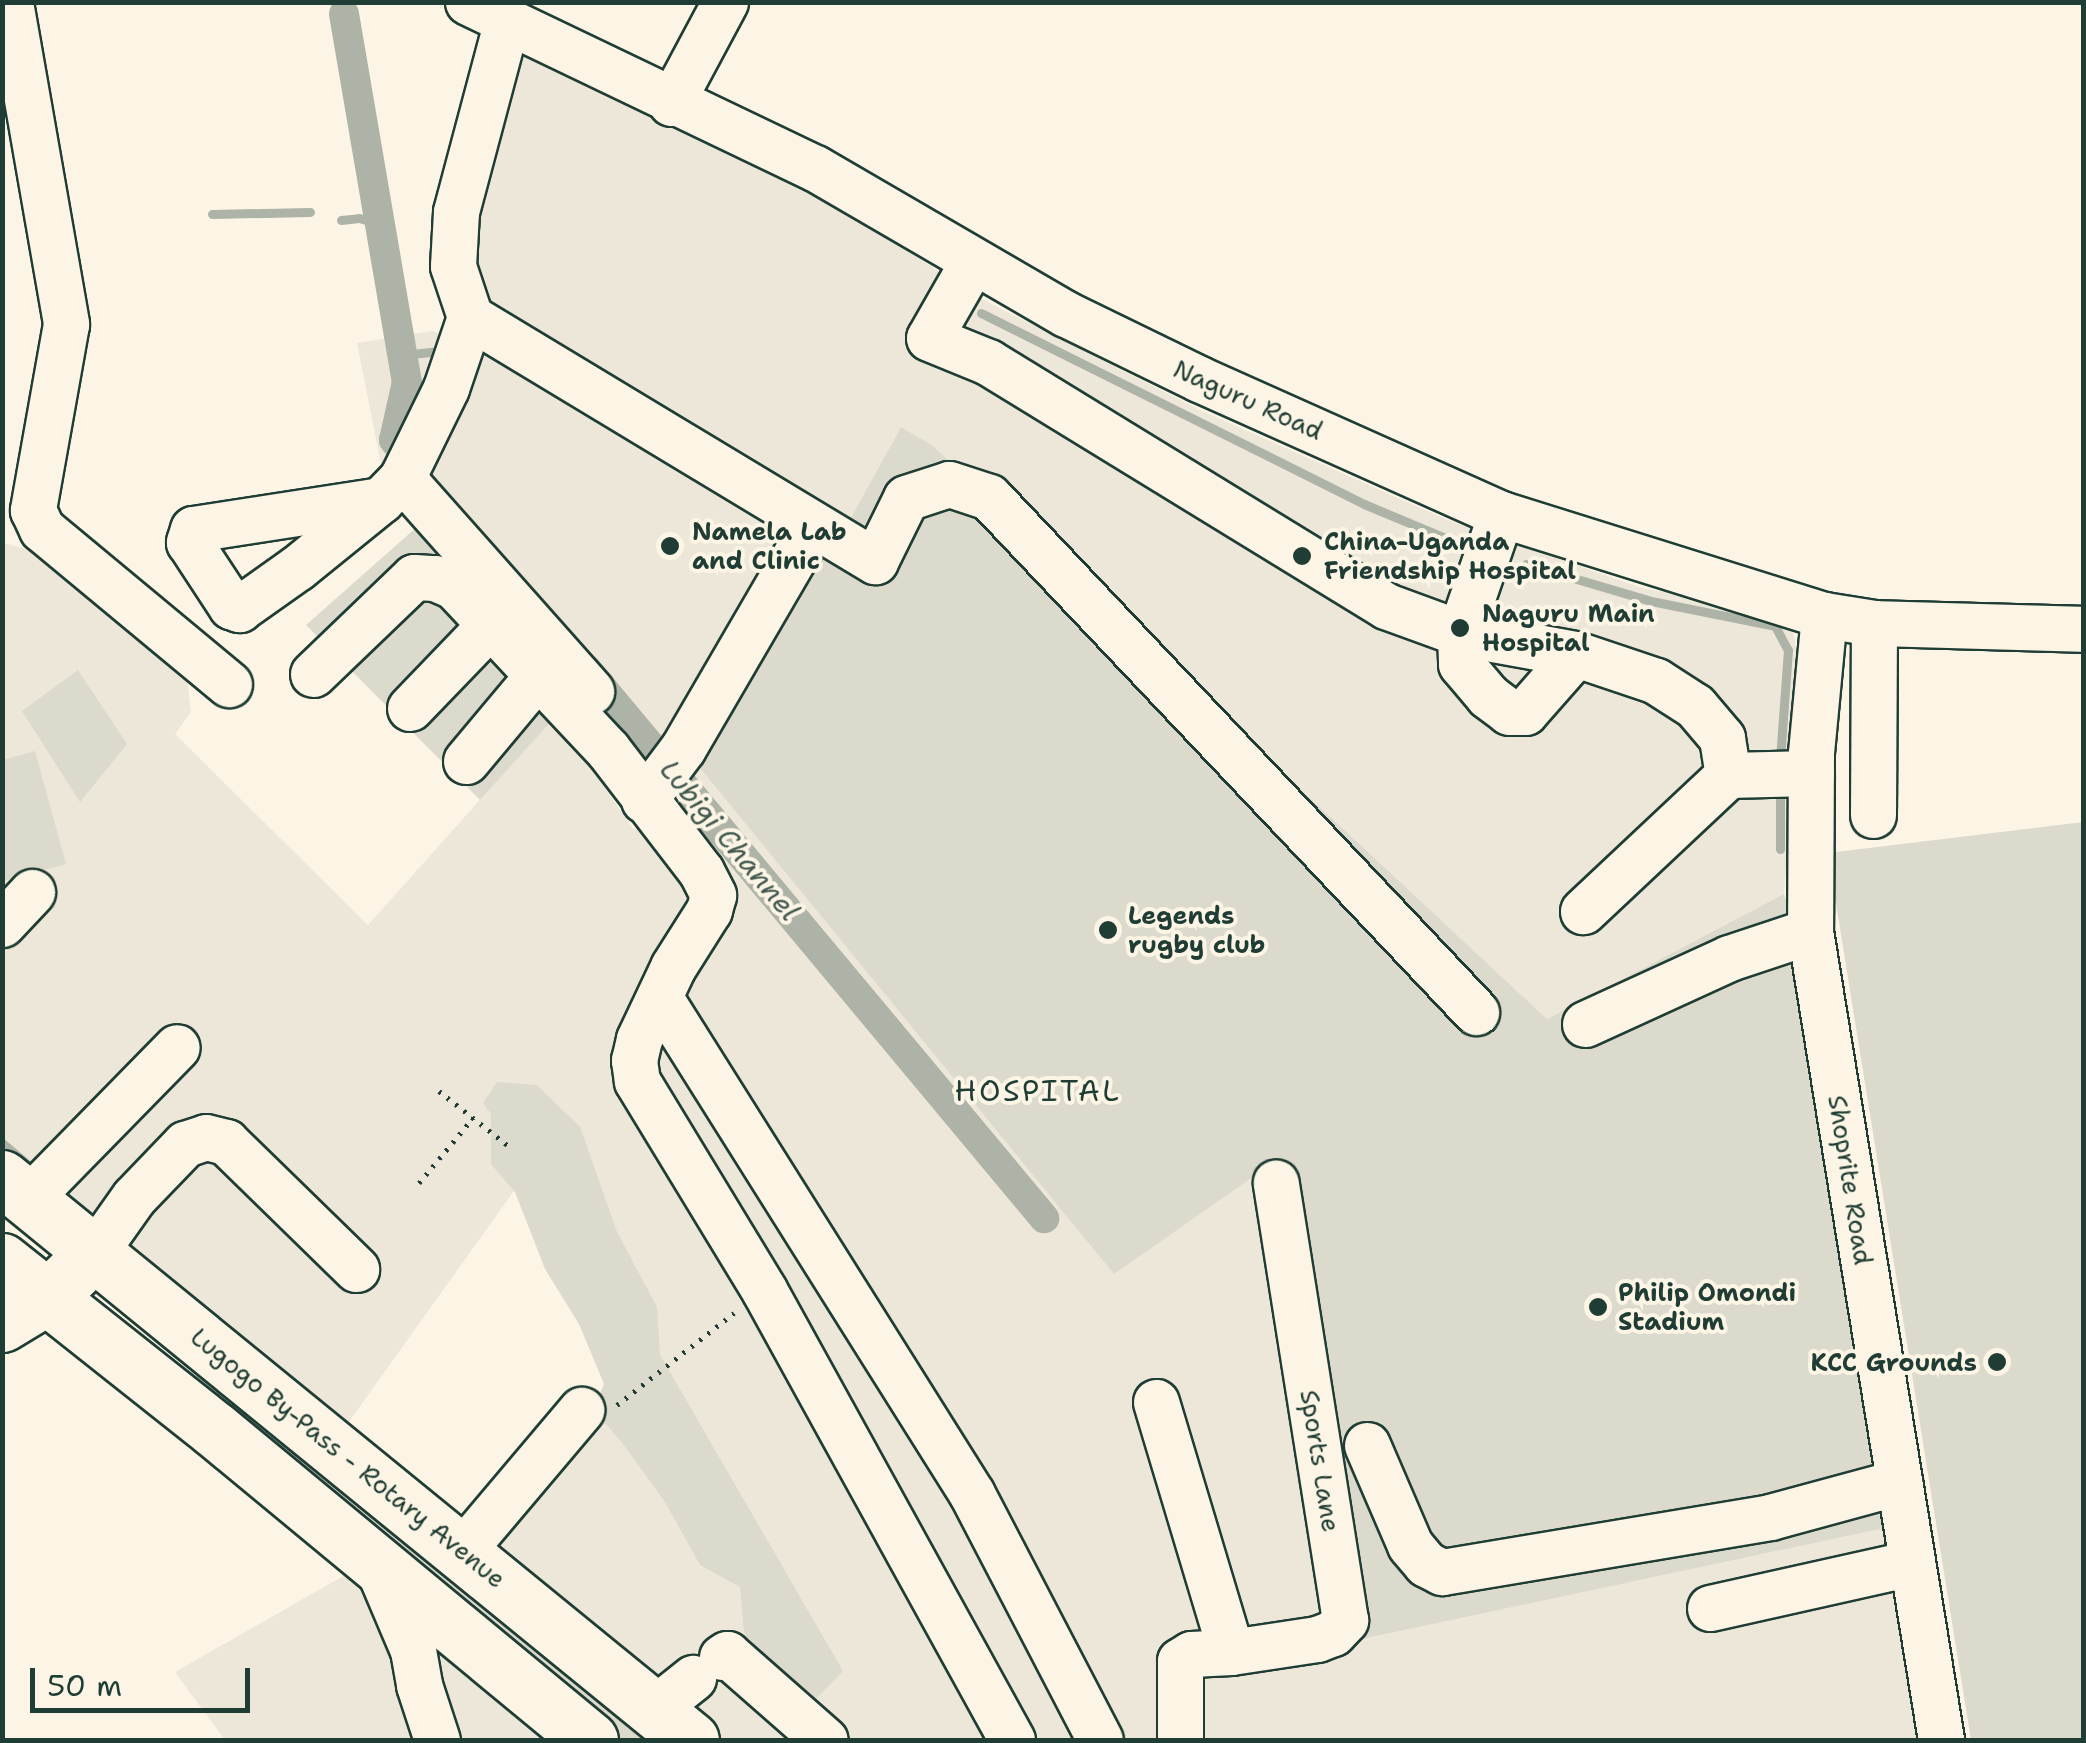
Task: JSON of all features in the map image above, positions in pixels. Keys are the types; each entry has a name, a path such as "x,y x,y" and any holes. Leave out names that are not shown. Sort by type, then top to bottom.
{"main road":[{"name":"Lugogo By-Pass - Rotary Avenue","path":"16,1188 462,1551 690,1696"},
{"path":"2,1324 50,1296 96,1252"},
{"path":"2,1261 214,1428 579,1737"},
{"path":"214,1428 253,1381"}],"street":[{"path":"10,2 66,324 34,510 42,528 230,684"},
{"path":"671,102 725,2"},
{"path":"488,11 456,212 453,266 470,317 446,388 392,489 654,788 713,895 639,1039 634,1060 637,1082 764,1290 1012,1740"},
{"name":"Naguru Road","path":"488,11 815,168 972,262 1199,379 1502,514 1824,615 1874,622 2084,629"},
{"path":"972,262 929,338 988,362 1386,606 1460,632 1576,654 1656,681 1695,706 1722,738 1728,775"},
{"path":"470,317 875,562 906,498 949,484 988,497 1476,1012"},
{"path":"1502,514 1460,632 1461,664 1488,696 1509,712 1526,712 1576,654"},
{"path":"654,788 813,525"},
{"path":"313,674 414,577 435,578 454,586 608,750 654,788"},
{"name":"Shoprite Road","path":"1824,615 1811,774 1810,931 1942,1740"},
{"path":"1873,814 1874,622"},
{"path":"410,708 490,625"},
{"path":"466,761 538,676"},
{"path":"1584,911 1728,775 1811,774"},
{"path":"1584,1024 1729,958 1810,931"},
{"path":"660,998 972,1494 1100,1740"},
{"path":"16,1188 177,1046"},
{"path":"96,1252 134,1198 185,1144 206,1137 226,1142 356,1269"},
{"name":"Sports Lane","path":"1231,1652 1316,1639 1333,1633 1344,1620 1276,1182"},
{"path":"1156,1402 1231,1652 1192,1654 1180,1661 1180,1739"},
{"path":"462,1551 581,1410"},
{"path":"1367,1445 1410,1545 1426,1564 1442,1572 1770,1518 1899,1482"},
{"path":"376,1562 413,1650 419,1685 437,1740"},
{"path":"1710,1608 1912,1563"},
{"path":"690,1696 726,1654 825,1740"}],"path":[{"path":"438,1091 510,1146"},
{"path":"419,1183 473,1118"}],"shaded area":[{"name":"China-Uganda Friendship Hospital","path":"514,46 642,103 860,220 976,296 1200,410 1450,521 1645,589 1768,607 1794,634 1799,672 1784,894 1547,1019 932,445 901,427 848,523 497,321 466,256"},
{"path":"432,331 505,356 793,530 647,780 386,489 357,343"},
{"path":"901,427 932,445 1547,1019 1784,894 1798,937 1890,1527 1353,1641 1280,1158 1114,1274 691,757 812,543 848,523"},
{"path":"427,518 620,741 590,763 555,717 480,800 306,625"},
{"path":"3,543 48,555 186,671 191,712 175,734 368,925 555,716 634,830 691,757 1114,1273 1280,1157 1353,1641 1890,1527 1929,1740 715,1740 488,1546 622,1372 544,1149 348,1423 86,1215 3,1141"},
{"path":"78,670 127,744 80,802 22,711"},
{"path":"35,751 66,864 3,881 3,760"},
{"name":"KCC Grounds","path":"2083,822 2083,1740 1971,1740 1832,879 1836,852"},
{"path":"497,1082 537,1085 580,1127 617,1232 657,1307 660,1355 843,1671 812,1703 747,1665 740,1587 700,1565 665,1502 623,1444 601,1418 592,1414 604,1384 579,1324 545,1269 515,1192 491,1164 491,1114 483,1103"},
{"path":"111,1291 667,1740 616,1740 215,1396 177,1355 110,1303"},
{"path":"352,1571 549,1735 544,1740 225,1740 175,1672"}],"waterway":[{"name":"Lubigi Channel","path":"344,14 407,382 394,440 405,453"},
{"path":"212,214 310,212"},
{"path":"341,220 359,218 380,224"},
{"path":"981,313 1364,504 1467,547"},
{"path":"402,355 433,352 442,358"},
{"path":"1526,564 1651,601 1775,626 1788,650 1780,759"},
{"name":"Lubigi Channel","path":"587,670 1044,1218"},
{"path":"1780,787 1780,849"},
{"path":"2,1143 27,1164"}],"place":[{"name":"Namela Lab and Clinic","path":"670,546"},
{"name":"China-Uganda Friendship Hospital","path":"1302,556"},
{"name":"Naguru Main Hospital","path":"1460,628"},
{"name":"Legends rugby club","path":"1108,930"},
{"name":"Philip Omondi Stadium","path":"1598,1307"},
{"name":"KCC Grounds","path":"1997,1362"}],"district":[{"name":"HOSPITAL","path":"1038,1091"}]}
